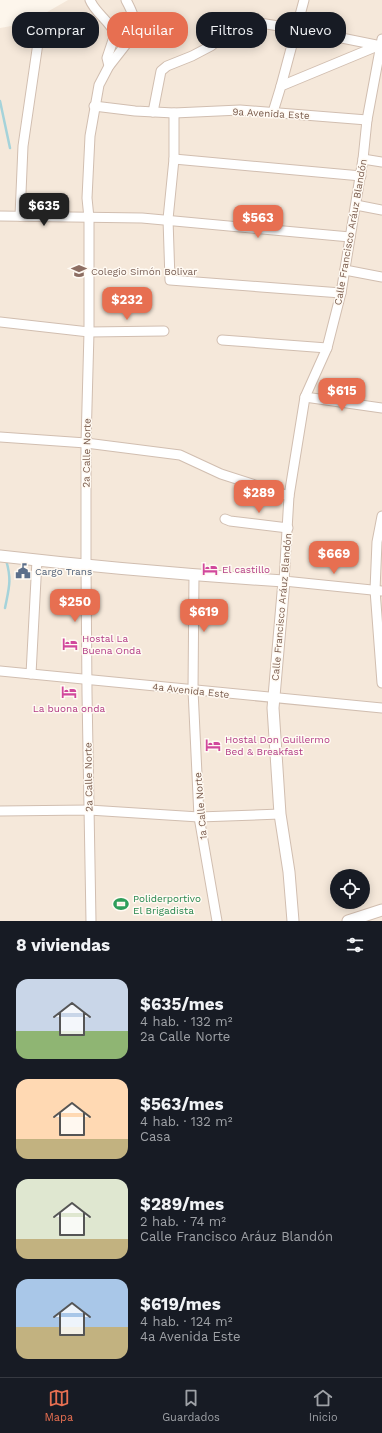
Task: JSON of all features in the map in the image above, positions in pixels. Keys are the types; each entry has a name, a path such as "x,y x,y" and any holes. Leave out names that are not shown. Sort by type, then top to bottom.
{"street":[{"path":"90,0 93,7 115,34 107,58 109,66"},
{"name":"2a Calle Norte","path":"91,921 86,679 86,443 89,332 88,198 90,136 94,106 99,85 109,66 134,34 135,21 126,0"},
{"path":"301,12 304,0"},
{"path":"153,112 161,71 167,66 192,56 211,46 236,26 248,22 275,26"},
{"path":"346,37 381,43"},
{"path":"281,86 381,43"},
{"name":"Calle Francisco Aráuz Blandón","path":"293,921 289,872 280,814 274,698 288,528 289,496 305,396 327,348 341,294 361,176 367,120 381,43"},
{"path":"20,216 23,146 37,48"},
{"path":"273,112 292,48"},
{"name":"9a Avenida Este","path":"94,106 174,113 240,110 367,120"},
{"path":"174,113 174,159 168,219 170,280 341,294"},
{"path":"174,159 361,176"},
{"path":"363,159 382,162"},
{"path":"356,205 382,210"},
{"path":"0,216 168,219 350,237"},
{"path":"345,270 382,277"},
{"path":"0,322 89,332 164,331"},
{"path":"222,340 327,348"},
{"path":"305,396 382,408"},
{"path":"0,436 86,443 180,455 221,474 289,496"},
{"path":"382,516 377,542 382,683"},
{"path":"225,519 230,521 288,528"},
{"path":"0,556 194,576 284,581 379,590"},
{"path":"31,674 37,560"},
{"name":"1a Calle Norte","path":"194,576 193,690 199,817 217,921"},
{"name":"4a Avenida Este","path":"0,671 382,708"},
{"path":"0,811 89,810 199,817 280,814"},
{"path":"348,921 382,910"}],"shaded area":[{"path":"68,0 382,0 382,921 0,921 0,28 12,26 12,48 99,48 99,12 47,12"}],"waterway":[{"path":"0,101 10,148"},
{"path":"5,608 9,589 8,567 6,560"}],"place":[{"name":"Colegio Simón Bolivar","path":"79,271"},
{"name":"El castillo","path":"210,569"},
{"name":"Cargo Trans","path":"23,571"},
{"name":"Hostal La Buena Onda","path":"70,644"},
{"name":"La buona onda","path":"69,692"},
{"name":"Hostal Don Guillermo Bed & Breakfast","path":"213,745"},
{"name":"Poliderportivo El Brigadista","path":"121,904"}]}
